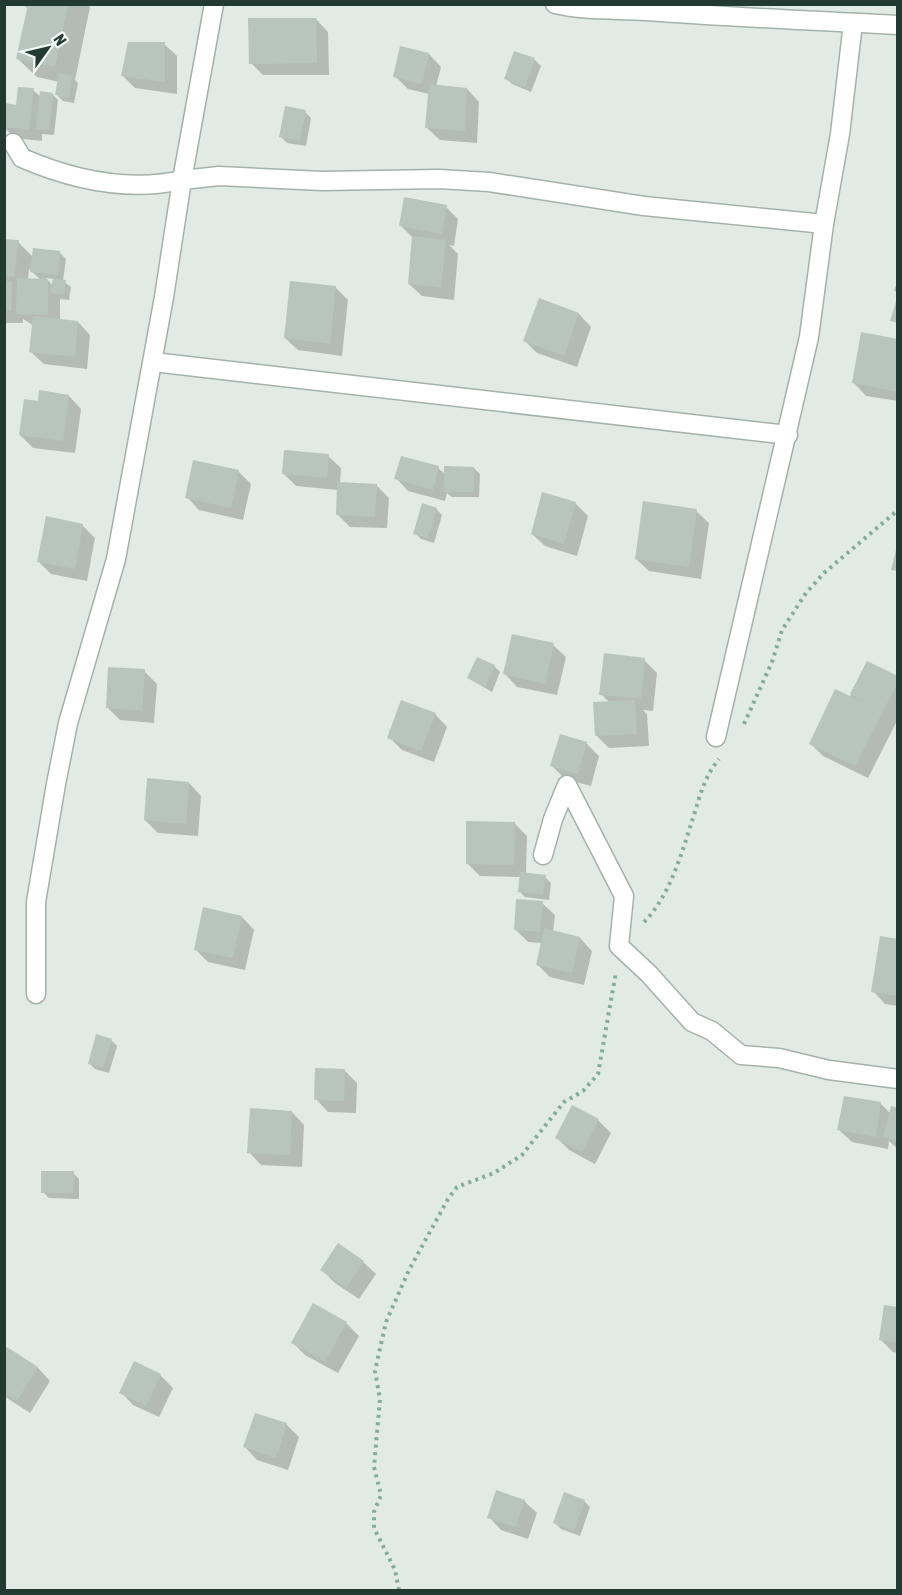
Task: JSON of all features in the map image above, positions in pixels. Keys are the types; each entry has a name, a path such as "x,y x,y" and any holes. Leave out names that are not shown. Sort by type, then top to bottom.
{"street":[{"path":"36,994 36,902 56,784 68,723 116,559 153,362 182,180 214,4"},
{"path":"555,4 583,10 639,10 758,20 897,25"},
{"path":"716,737 809,337 824,224 840,134 853,23"},
{"path":"13,143 22,158 84,178 144,186 219,176 322,181 360,179 489,182 644,206 824,224"},
{"path":"153,362 788,435"},
{"path":"543,855 553,819 567,785 624,896 619,946 649,974 692,1022 712,1031 741,1055 778,1058 829,1070 897,1079"}],"path":[{"path":"743,728 772,662 782,630 806,593 824,573 897,510"},
{"path":"399,1590 395,1570 374,1528 374,1512 381,1495 374,1467 380,1400 375,1371 386,1322 399,1290 458,1187 494,1173 522,1155 564,1102 583,1091 597,1074 612,1005 619,946 658,908 690,828 703,782 721,758"}],"building":[{"path":"28,4 68,4 55,67 16,59"},
{"path":"248,18 316,18 317,63 249,64"},
{"path":"128,42 165,42 165,82 121,76"},
{"path":"400,46 429,53 422,84 393,77"},
{"path":"514,51 535,58 525,87 504,79"},
{"path":"59,73 72,75 69,98 55,95"},
{"path":"429,84 467,88 465,131 425,128"},
{"path":"18,87 34,88 29,130 5,127 5,103 16,105"},
{"path":"40,91 53,93 49,130 36,129"},
{"path":"285,106 306,110 300,141 279,137"},
{"path":"404,197 447,205 442,234 399,226"},
{"path":"412,236 446,240 441,288 408,284"},
{"path":"4,239 19,240 14,277 4,276"},
{"path":"33,248 60,251 58,275 30,272"},
{"path":"17,278 48,279 48,315 16,314"},
{"path":"53,278 66,280 64,295 50,293"},
{"path":"4,281 12,281 11,311 4,311"},
{"path":"290,281 336,286 330,344 284,338"},
{"path":"539,298 579,313 564,356 523,341"},
{"path":"898,298 898,323 890,321"},
{"path":"33,316 78,321 75,357 29,352"},
{"path":"861,332 898,339 898,392 852,383"},
{"path":"39,390 69,395 63,441 19,435 24,399 38,401"},
{"path":"284,450 329,454 327,478 282,474"},
{"path":"401,456 439,466 433,490 394,479"},
{"path":"193,460 239,470 231,508 185,498"},
{"path":"444,466 474,467 474,492 444,492"},
{"path":"337,482 377,484 375,517 336,515"},
{"path":"542,492 576,502 564,544 531,534"},
{"path":"643,501 697,509 689,567 635,559"},
{"path":"422,503 437,508 428,538 413,534"},
{"path":"46,516 83,524 75,569 37,562"},
{"path":"898,546 898,571 891,570"},
{"path":"512,634 554,643 545,684 503,674"},
{"path":"604,653 645,658 641,699 599,695"},
{"path":"477,657 495,665 485,687 467,678"},
{"path":"867,661 898,676 898,682 855,766 809,744 835,689 863,702 850,694"},
{"path":"108,667 145,669 142,711 106,708"},
{"path":"401,700 436,713 421,751 387,738"},
{"path":"635,700 637,734 595,736 593,702"},
{"path":"560,734 587,742 578,774 550,766"},
{"path":"147,778 189,782 186,824 144,820"},
{"path":"466,821 515,822 514,865 466,864"},
{"path":"520,872 546,875 543,895 518,892"},
{"path":"516,899 543,901 540,932 514,930"},
{"path":"203,907 242,916 233,958 194,950"},
{"path":"544,928 580,937 572,973 536,965"},
{"path":"880,936 898,939 898,996 871,992"},
{"path":"96,1034 112,1039 103,1068 88,1064"},
{"path":"315,1068 345,1069 344,1101 314,1100"},
{"path":"844,1096 881,1102 876,1137 837,1130"},
{"path":"572,1105 599,1119 582,1152 555,1138"},
{"path":"891,1106 898,1108 898,1141 883,1137"},
{"path":"250,1108 292,1111 290,1155 247,1153"},
{"path":"41,1171 74,1171 73,1193 41,1193"},
{"path":"338,1243 364,1261 346,1288 320,1270"},
{"path":"313,1303 347,1322 325,1362 291,1343"},
{"path":"884,1305 898,1307 898,1343 879,1340"},
{"path":"7,1347 38,1367 17,1401 4,1393 4,1352"},
{"path":"134,1361 161,1374 146,1406 119,1393"},
{"path":"255,1413 287,1423 276,1458 243,1447"},
{"path":"496,1490 525,1500 516,1527 487,1518"},
{"path":"564,1492 585,1500 574,1531 553,1523"}]}
